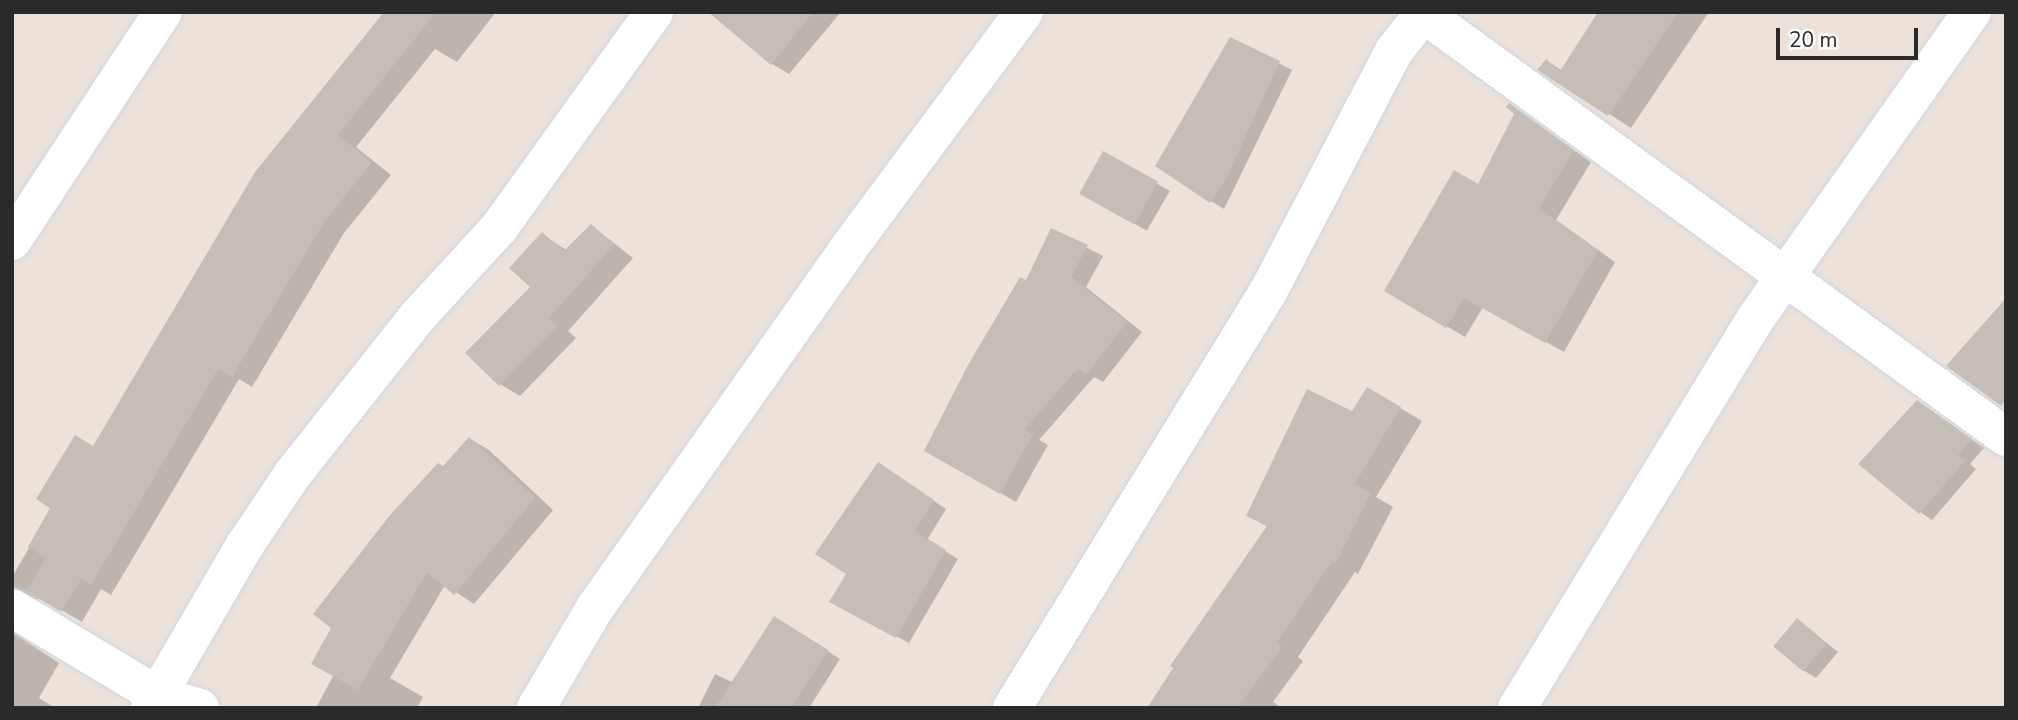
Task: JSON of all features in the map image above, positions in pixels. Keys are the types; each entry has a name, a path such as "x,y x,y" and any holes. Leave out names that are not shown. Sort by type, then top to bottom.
{"street":[{"path":"12,241 163,12"},
{"path":"154,701 292,475 418,316 499,228 654,12"},
{"path":"536,708 595,608 848,249 1024,12"},
{"path":"1517,708 1786,275 1972,12"},
{"path":"1012,708 1268,292 1394,51 1423,13 2006,437"},
{"path":"12,608 154,701 200,708"}],"building":[{"path":"384,12 436,12 338,135 372,162 324,222 232,377 218,369 91,585 81,579 61,612 26,591 46,558 28,547 50,508 36,499 75,435 93,446 255,172"},
{"path":"708,12 813,12 771,65"},
{"path":"1598,12 1678,12 1608,116 1537,70 1546,59 1560,71"},
{"path":"1230,37 1280,61 1227,177 1210,203 1155,166"},
{"path":"1509,103 1574,150 1539,208 1598,250 1545,343 1464,298 1446,328 1384,291 1454,170 1478,184 1514,114 1506,107"},
{"path":"1103,151 1158,182 1134,224 1079,194"},
{"path":"591,224 614,245 549,318 557,326 499,386 465,353 530,287 509,268 542,232 564,251"},
{"path":"1051,228 1088,245 1071,277 1127,322 1086,375 1078,368 1024,430 1033,434 1000,494 924,451 968,365 1020,277 1026,280"},
{"path":"2006,298 2006,400 2001,406 1946,366"},
{"path":"1367,387 1401,407 1355,484 1371,493 1336,563 1332,561 1277,643 1282,647 1237,708 1147,708 1173,668 1170,666 1267,526 1246,516 1307,389 1352,411"},
{"path":"1917,400 1972,439 1958,455 1965,461 1919,514 1858,464"},
{"path":"469,437 535,498 454,595 427,572 358,690 311,664 331,628 313,614 390,515 438,463 443,466"},
{"path":"878,462 934,500 915,531 946,550 896,638 829,602 846,574 815,554"},
{"path":"774,616 828,650 791,708 715,708"},
{"path":"1797,618 1827,643 1803,671 1773,646"}]}
